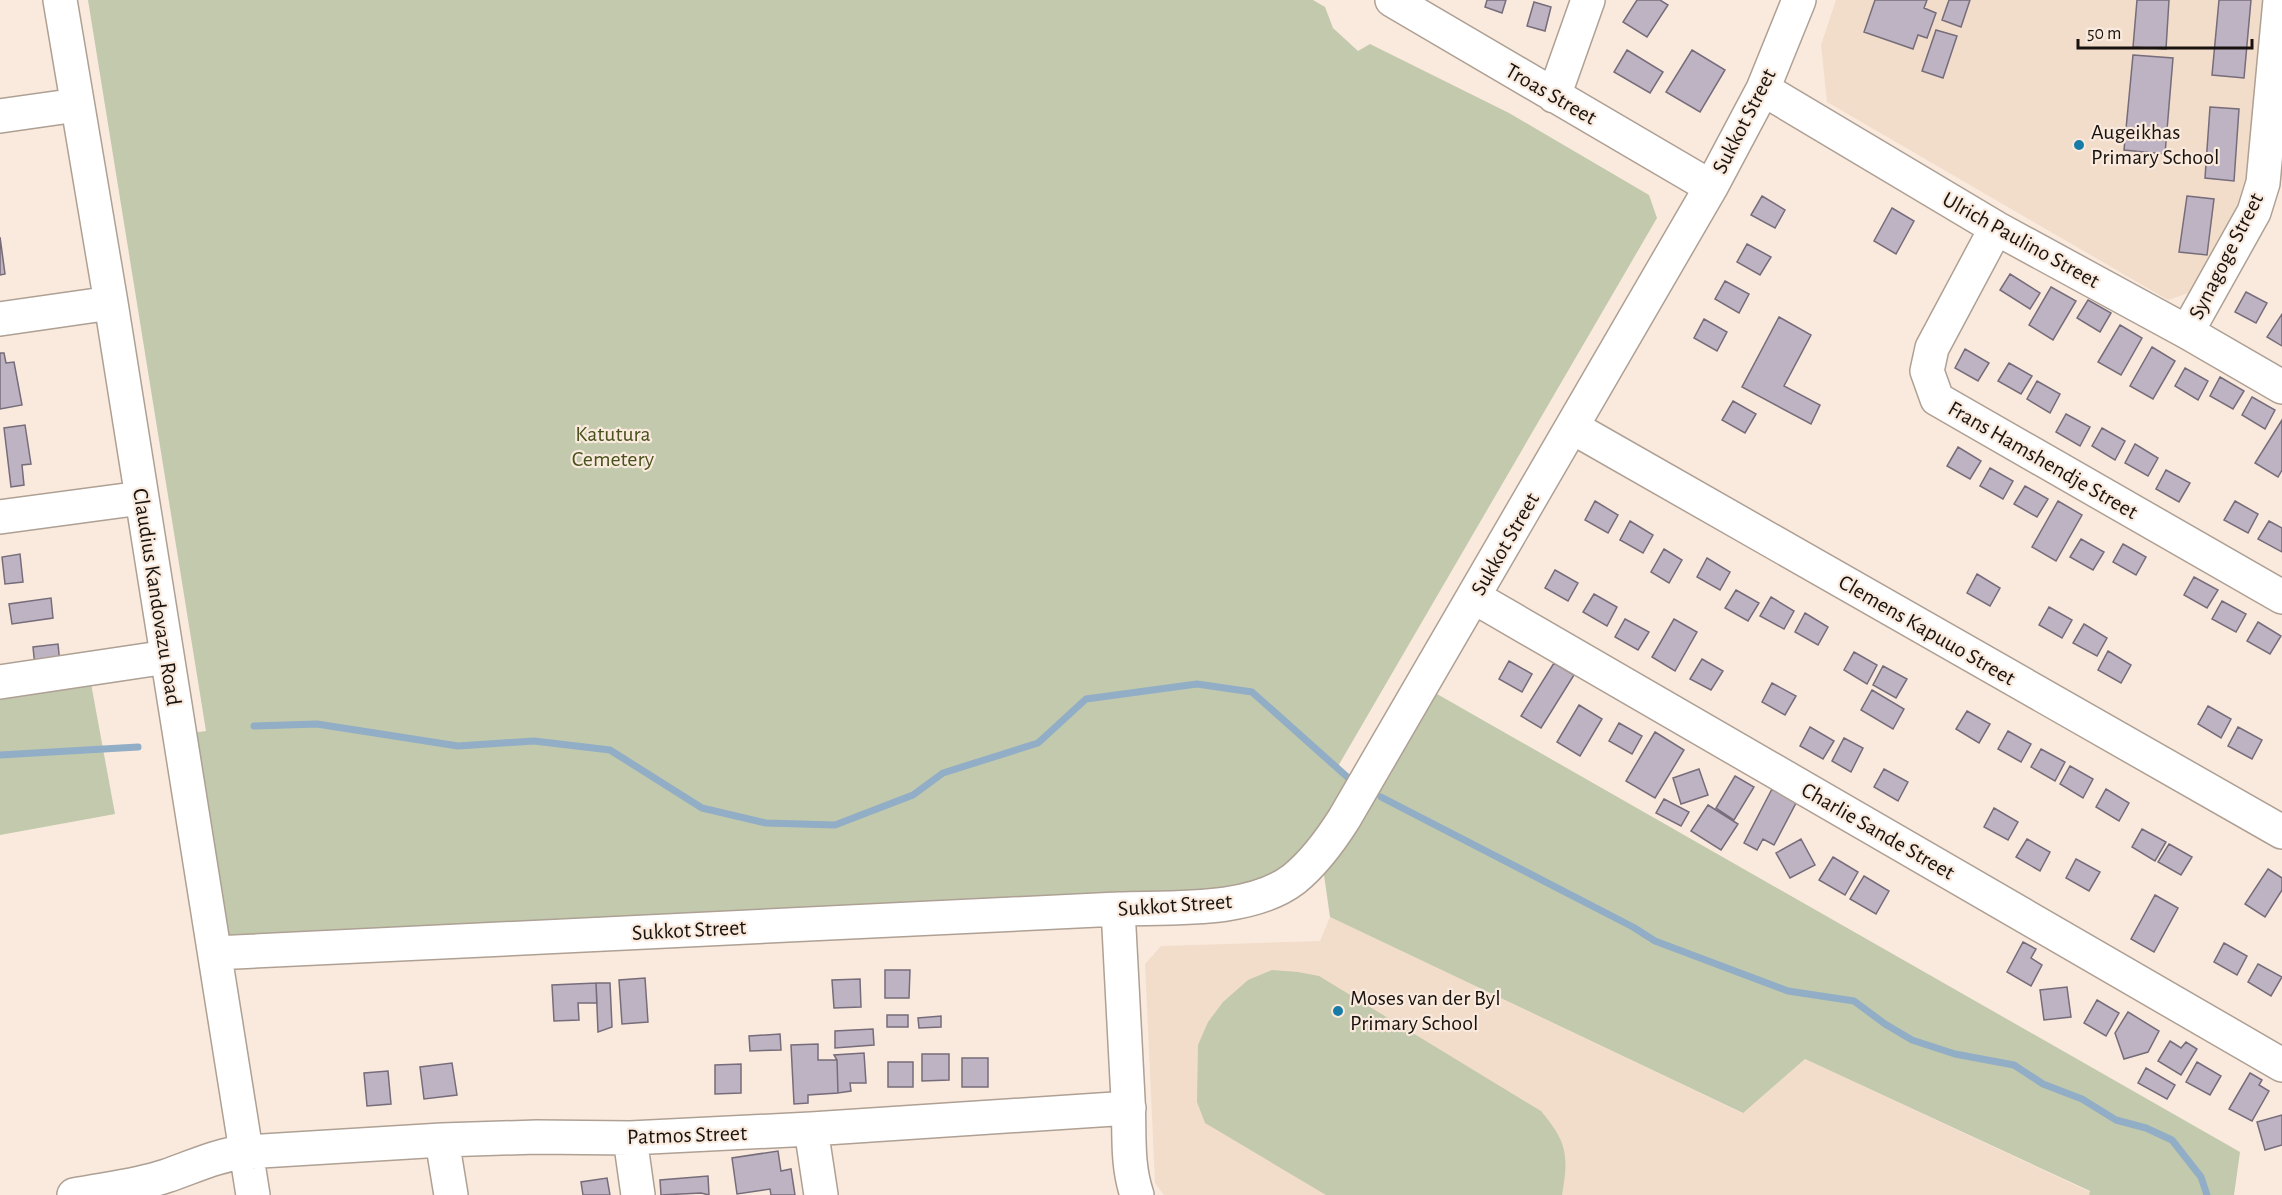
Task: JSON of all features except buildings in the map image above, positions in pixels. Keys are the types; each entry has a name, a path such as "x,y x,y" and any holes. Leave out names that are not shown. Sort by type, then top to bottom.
{"street":[{"name":"Claudius Kandovazu Road","path":"60,0 111,303 253,1195"},
{"name":"Troas Street","path":"1392,0 1711,187"},
{"path":"1554,96 1587,0"},
{"name":"Sukkot Street","path":"215,953 1198,907 1233,903 1261,896 1293,880 1325,849 1338,829 1711,187 1763,89 1799,0"},
{"name":"Synagoge Street","path":"2187,332 2254,212 2263,183 2280,0"},
{"name":"Ulrich Paulino Street","path":"1763,89 1996,228 2187,332 2282,387"},
{"path":"0,116 77,105"},
{"name":"Frans Hamshendje Street","path":"1996,228 1932,348 1927,371 1937,399 2282,597"},
{"path":"0,319 111,303"},
{"name":"Clemens Kapuuo Street","path":"1572,427 2282,832"},
{"path":"0,517 141,498"},
{"name":"Charlie Sande Street","path":"1474,597 2282,1065"},
{"path":"0,682 166,657"},
{"path":"1118,909 1129,1108 1129,1152 1137,1195"},
{"name":"Patmos Street","path":"74,1195 164,1177 207,1160 246,1152 442,1140 537,1137 630,1138 811,1129 1129,1108"},
{"path":"811,1129 821,1195"},
{"path":"630,1138 638,1195"},
{"path":"442,1140 451,1195"}],"shaded area":[{"name":"Augeikhas Primary School","path":"1836,0 2272,0 2254,187 2194,291 2168,300 1827,102 1821,45"},
{"name":"Moses van der Byl Primary School","path":"1330,917 1742,1113 1805,1059 2090,1192 2089,1195 1164,1195 1155,1183 1145,964 1161,946 1320,941"}],"green space":[{"name":"Katutura Cemetery","path":"88,0 1313,0 1325,7 1333,28 1358,51 1370,44 1509,113 1649,195 1657,218 1337,768 1357,786 1423,686 2240,1152 2234,1195 2089,1195 2090,1191 1805,1059 1743,1113 1330,917 1321,854 1261,896 215,953 179,735 206,731"},
{"path":"90,678 115,814 0,835 0,691"},
{"path":"1272,970 1319,976 1541,1111 1556,1132 1564,1150 1565,1169 1562,1195 1326,1195 1205,1123 1197,1102 1198,1045 1208,1022 1223,1002 1248,980"}],"waterway":[{"path":"254,726 317,724 458,746 534,741 610,750 702,808 766,823 835,825 913,795 943,773 1038,743 1086,699 1197,684 1252,692 1354,783"},
{"path":"0,755 138,747"},
{"path":"1381,797 1633,927 1655,941 1788,991 1854,1001 1912,1040 1955,1054 2014,1065 2043,1084 2082,1099 2116,1120 2146,1128 2172,1140 2201,1177 2207,1195"}],"place":[{"name":"Augeikhas Primary School","path":"2079,145"},
{"name":"Moses van der Byl Primary School","path":"1338,1011"}]}
